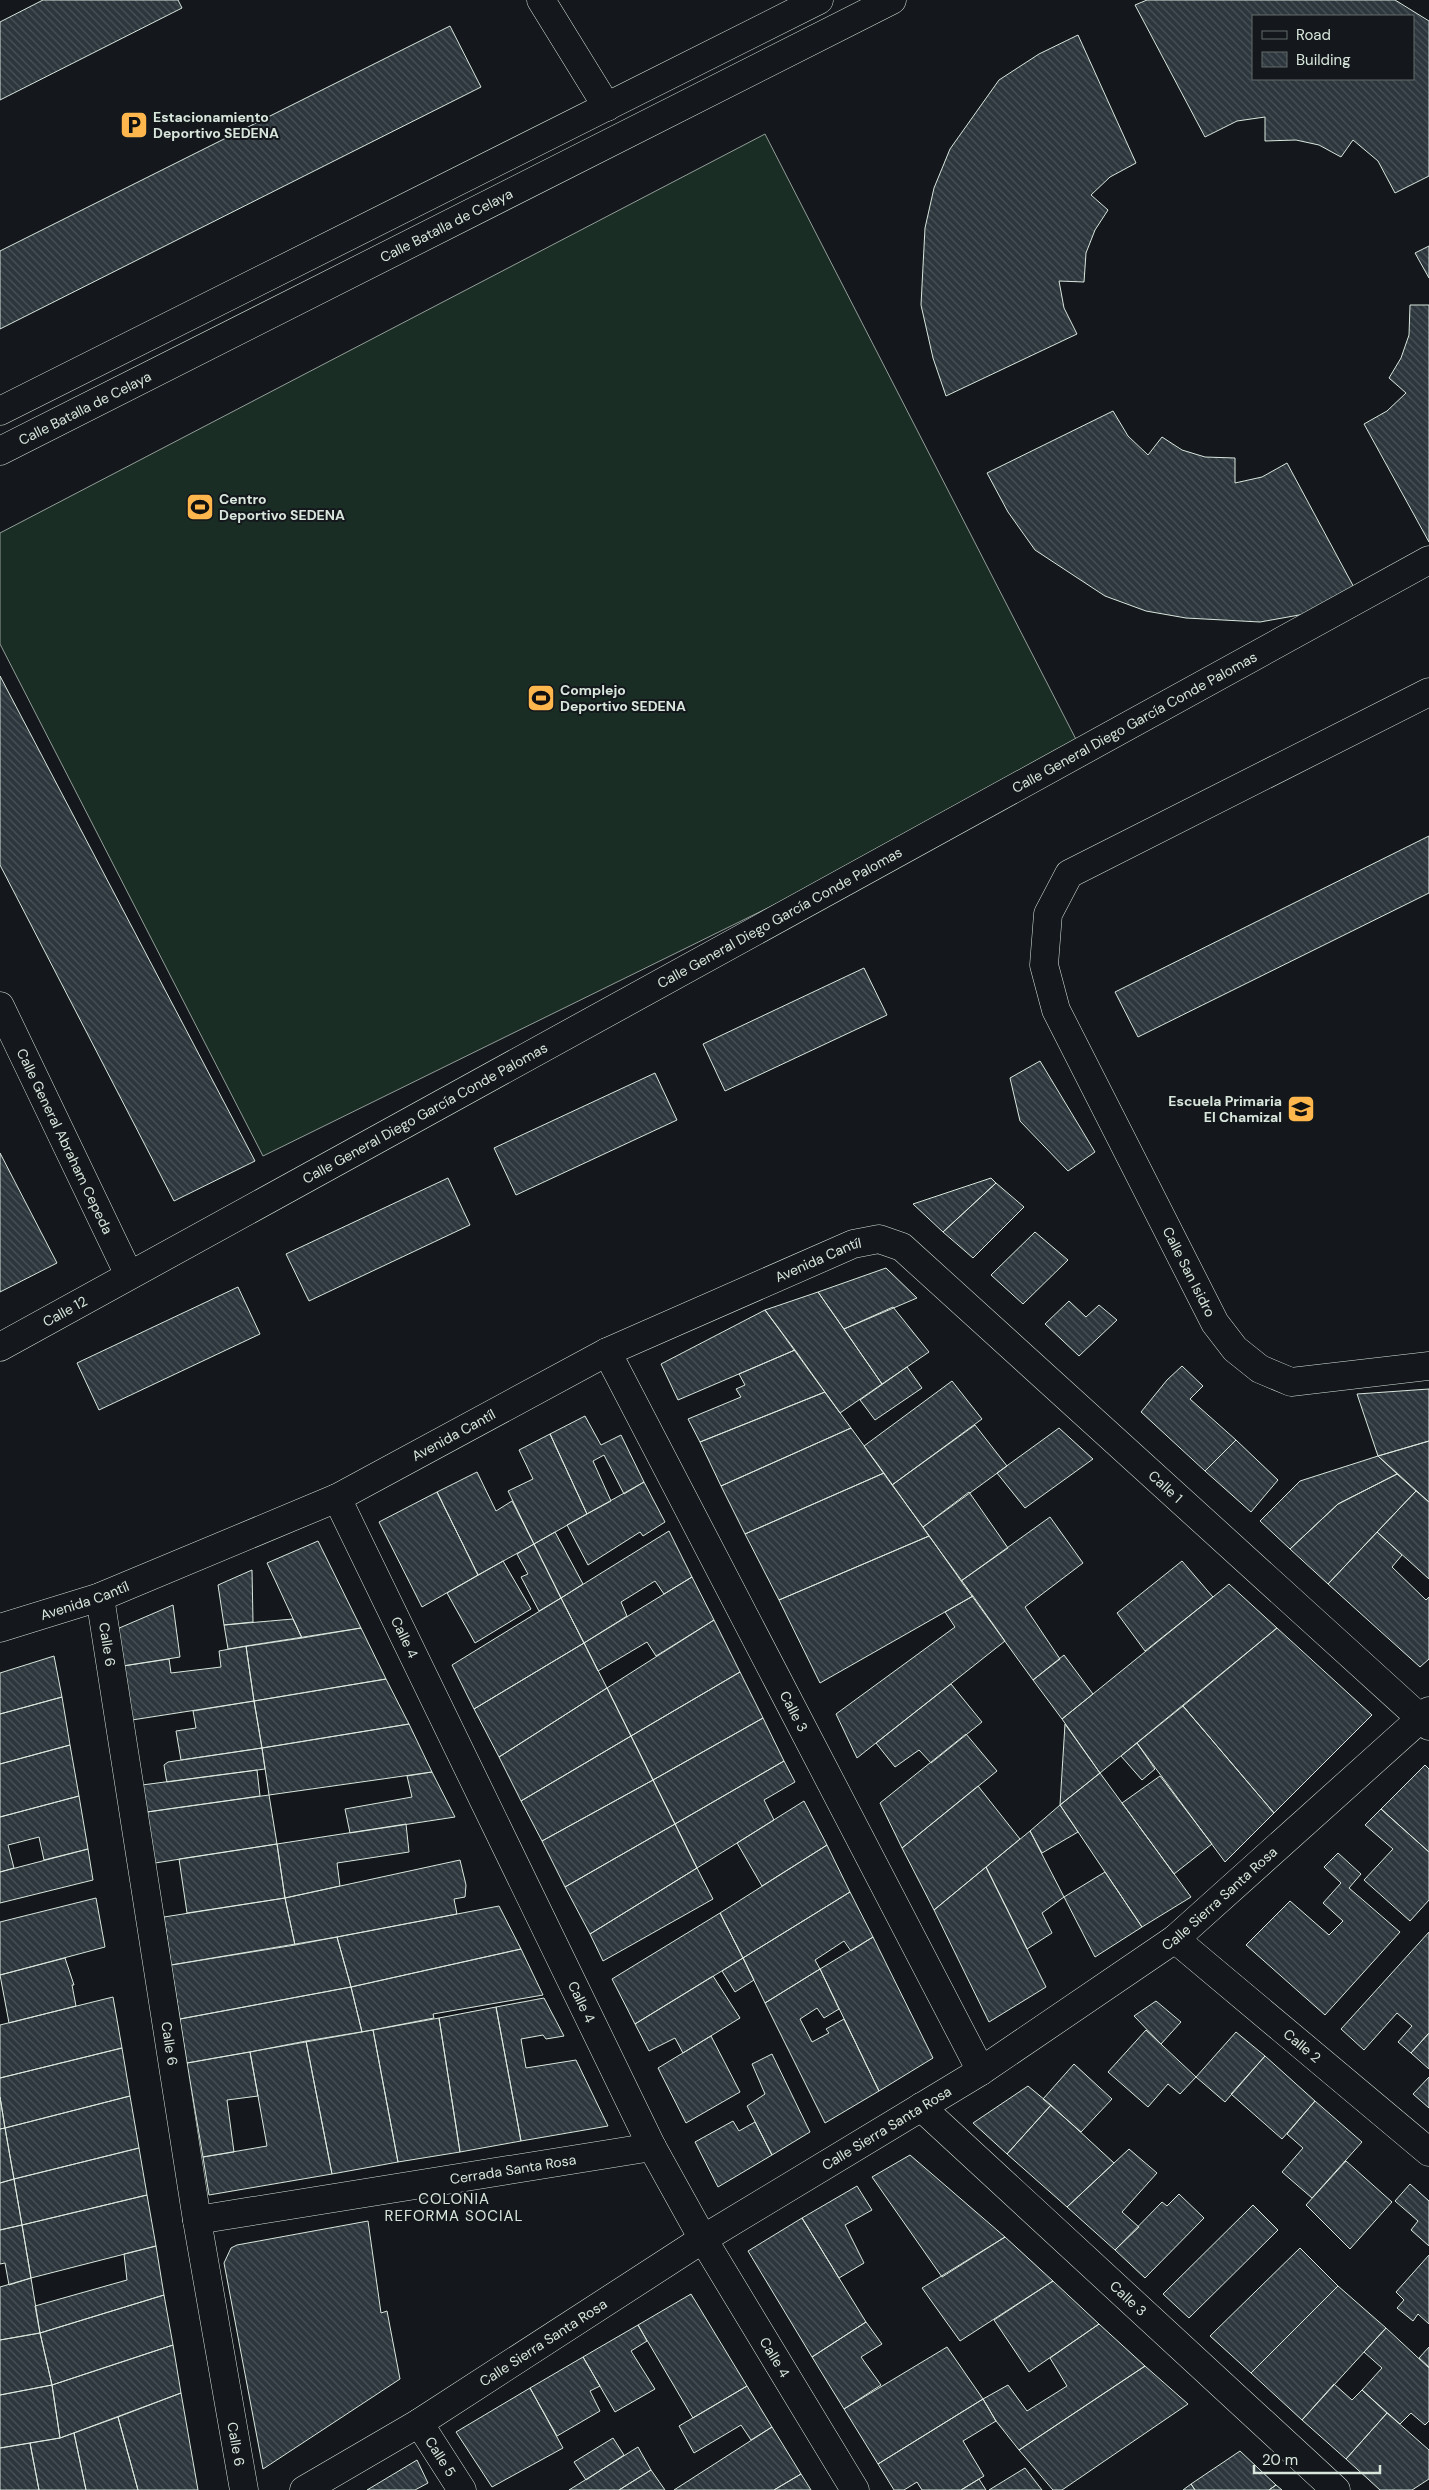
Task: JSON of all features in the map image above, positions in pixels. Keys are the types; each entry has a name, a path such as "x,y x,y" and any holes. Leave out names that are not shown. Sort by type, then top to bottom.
{"street":[{"path":"541,0 607,107"},
{"path":"0,411 819,0"},
{"name":"Calle Batalla de Celaya","path":"0,451 892,0"},
{"name":"Calle General Diego García Conde Palomas","path":"129,1275 1429,560"},
{"name":"Calle San Isidro","path":"1429,692 1069,874 1048,914 1044,965 1056,1010 1215,1322 1235,1349 1260,1368 1291,1382 1429,1366"},
{"name":"Calle General Abraham Cepeda","path":"0,1006 129,1275"},
{"name":"Avenida Cantíl","path":"0,1628 100,1597 337,1498 607,1352 853,1244 878,1239 902,1246"},
{"name":"Calle 1","path":"902,1246 1426,1718"},
{"name":"Calle 12","path":"0,1347 129,1275"},
{"name":"Calle 3","path":"607,1352 980,2070"},
{"name":"Calle 4","path":"337,1498 652,2146 703,2239 855,2490"},
{"name":"Calle 6","path":"100,1597 197,2220 244,2490"},
{"name":"Calle Sierra Santa Rosa","path":"304,2490 419,2423 703,2239 980,2070 1176,1938 1426,1718"},
{"name":"Calle 2","path":"1176,1938 1429,2152"},
{"name":"Calle 3","path":"921,2106 1336,2490"},
{"name":"Cerrada Santa Rosa","path":"197,2220 652,2146"},
{"name":"Calle 5","path":"419,2423 462,2490"}],"green space":[{"name":"Complejo Deportivo SEDENA","path":"765,134 1083,753 263,1156 0,644 0,533"}],"building":[{"path":"43,0 178,0 182,8 0,100 0,22"},
{"path":"1147,0 1395,0 1429,21 1429,176 1395,193 1378,161 1353,140 1341,157 1319,145 1296,140 1265,141 1265,117 1237,121 1205,137 1135,5"},
{"path":"450,26 481,87 0,329 0,251"},
{"path":"1078,35 1136,163 1110,177 1091,195 1108,210 1095,230 1086,253 1084,282 1059,281 1064,308 1077,334 946,396 933,358 921,305 925,228 934,188 950,149 999,80 1039,54"},
{"path":"1429,246 1429,278 1415,253"},
{"path":"1410,305 1429,305 1429,542 1364,424 1387,411 1406,393 1389,378 1401,358 1409,335"},
{"path":"1113,411 1128,436 1148,455 1162,437 1182,450 1205,457 1235,458 1235,483 1262,477 1287,463 1357,593 1316,612 1260,622 1186,618 1146,611 1105,596 1035,550 1008,512 987,473"},
{"path":"0,676 255,1161 174,1201 0,865"},
{"path":"1429,836 1429,893 1138,1037 1115,992"},
{"path":"864,968 887,1015 725,1091 703,1044"},
{"path":"1040,1061 1095,1152 1068,1171 1020,1121 1010,1078"},
{"path":"655,1073 677,1120 516,1195 494,1148"},
{"path":"0,1153 57,1263 0,1292"},
{"path":"448,1178 470,1225 309,1301 286,1254"},
{"path":"991,1178 996,1183 943,1232 913,1204"},
{"path":"996,1183 1024,1207 973,1258 943,1232"},
{"path":"1035,1232 1068,1260 1023,1304 991,1275"},
{"path":"886,1268 917,1298 844,1329 818,1292"},
{"path":"238,1287 260,1334 99,1410 77,1363"},
{"path":"818,1292 882,1384 840,1413 765,1310"},
{"path":"1069,1301 1086,1317 1099,1305 1117,1320 1079,1356 1045,1324"},
{"path":"893,1307 929,1352 882,1384 844,1329"},
{"path":"765,1310 795,1350 678,1400 661,1364"},
{"path":"795,1350 825,1392 700,1442 688,1419 741,1397 736,1389 745,1385 739,1374"},
{"path":"1182,1366 1203,1386 1190,1399 1236,1440 1205,1471 1141,1412 1167,1380"},
{"path":"907,1367 922,1388 875,1420 860,1400"},
{"path":"952,1381 982,1419 892,1485 864,1446"},
{"path":"1429,1389 1429,1441 1378,1456 1357,1394"},
{"path":"825,1392 851,1428 721,1486 700,1442"},
{"path":"585,1416 601,1445 621,1435 644,1482 624,1494 604,1455 593,1461 611,1501 587,1514 550,1434"},
{"path":"975,1425 1007,1466 923,1527 892,1485"},
{"path":"851,1428 884,1473 745,1534 721,1486"},
{"path":"1059,1428 1093,1459 1025,1508 997,1473"},
{"path":"550,1434 587,1514 534,1544 508,1491 533,1479 519,1450"},
{"path":"1236,1440 1278,1480 1251,1512 1205,1471"},
{"path":"1429,1441 1429,1502 1378,1456"},
{"path":"1378,1456 1397,1474 1338,1504 1290,1549 1260,1521 1300,1481"},
{"path":"477,1472 496,1511 512,1501 534,1544 478,1575 437,1492"},
{"path":"884,1473 929,1536 779,1600 745,1534"},
{"path":"1397,1474 1416,1491 1328,1584 1290,1549 1338,1504"},
{"path":"644,1482 665,1522 643,1536 640,1532 588,1565 567,1525"},
{"path":"1416,1491 1429,1502 1429,1579 1377,1532"},
{"path":"437,1492 478,1575 422,1607 379,1522"},
{"path":"969,1492 1008,1548 961,1581 923,1527"},
{"path":"1050,1517 1083,1563 1025,1607 1060,1659 1033,1680 961,1581"},
{"path":"669,1531 692,1577 664,1594 655,1581 621,1602 627,1616 584,1643 561,1598"},
{"path":"555,1532 583,1584 561,1598 534,1544"},
{"path":"1377,1532 1402,1555 1392,1567 1426,1600 1429,1597 1429,1659 1420,1667 1328,1584"},
{"path":"929,1536 973,1596 820,1683 779,1600"},
{"path":"318,1541 361,1628 302,1638 267,1563"},
{"path":"534,1544 561,1598 539,1611 521,1577 528,1574 517,1554"},
{"path":"503,1561 531,1609 475,1643 447,1593"},
{"path":"1182,1561 1213,1597 1145,1651 1117,1613"},
{"path":"252,1570 253,1622 224,1625 218,1585"},
{"path":"692,1577 714,1620 656,1656 647,1642 598,1671 584,1643"},
{"path":"1229,1584 1277,1628 1100,1773 1062,1719"},
{"path":"973,1596 1005,1641 857,1758 836,1714 955,1627 945,1612"},
{"path":"561,1598 584,1643 474,1709 452,1665"},
{"path":"173,1605 180,1657 123,1666 117,1629"},
{"path":"293,1619 302,1638 228,1649 224,1625"},
{"path":"714,1620 740,1672 631,1736 607,1688"},
{"path":"361,1628 386,1679 254,1701 246,1646"},
{"path":"1277,1628 1372,1715 1274,1813 1183,1706"},
{"path":"584,1643 607,1688 499,1757 474,1709"},
{"path":"246,1646 254,1701 132,1720 123,1666 169,1659 171,1673 221,1667 219,1651"},
{"path":"1064,1655 1093,1694 1062,1719 1033,1680"},
{"path":"54,1656 62,1697 0,1714 0,1673"},
{"path":"740,1672 763,1718 653,1780 631,1736"},
{"path":"386,1679 409,1724 262,1748 254,1701"},
{"path":"951,1684 982,1722 931,1763 919,1750 895,1767 876,1743"},
{"path":"607,1688 631,1736 521,1801 499,1757"},
{"path":"62,1697 70,1745 0,1764 0,1714"},
{"path":"254,1701 262,1748 181,1760 176,1731 196,1728 193,1711"},
{"path":"1183,1706 1274,1813 1225,1862 1137,1743"},
{"path":"763,1718 784,1761 675,1824 653,1780"},
{"path":"409,1724 432,1772 269,1795 262,1748"},
{"path":"1065,1724 1100,1773 1060,1805"},
{"path":"966,1734 997,1771 902,1848 880,1803"},
{"path":"631,1736 653,1780 542,1841 521,1801"},
{"path":"1137,1743 1155,1769 1142,1780 1121,1756"},
{"path":"70,1745 79,1796 0,1817 0,1764"},
{"path":"262,1748 265,1769 167,1782 164,1765 168,1762"},
{"path":"784,1761 795,1782 764,1800 774,1820 697,1868 675,1824"},
{"path":"1425,1765 1429,1769 1429,1852 1381,1809"},
{"path":"257,1770 260,1796 147,1812 142,1785"},
{"path":"432,1772 455,1817 350,1833 345,1809 412,1797 407,1776"},
{"path":"1100,1773 1191,1897 1142,1927 1060,1805"},
{"path":"1160,1776 1212,1844 1174,1874 1122,1803"},
{"path":"653,1780 675,1824 565,1887 542,1841"},
{"path":"978,1786 1020,1839 934,1910 902,1848"},
{"path":"269,1795 277,1844 155,1863 147,1812"},
{"path":"79,1796 88,1849 44,1860 39,1837 8,1845 14,1868 0,1872 0,1817"},
{"path":"804,1801 827,1845 762,1886 737,1843"},
{"path":"1060,1805 1078,1832 1042,1853 1030,1831"},
{"path":"1381,1809 1429,1852 1429,1900 1410,1921 1364,1880 1393,1849 1365,1825"},
{"path":"406,1824 409,1852 337,1863 340,1886 285,1898 277,1844"},
{"path":"675,1824 697,1868 590,1934 565,1887"},
{"path":"1030,1831 1064,1897 1042,1913 1052,1933 1027,1949 986,1867"},
{"path":"277,1844 285,1898 187,1913 179,1859"},
{"path":"827,1845 850,1892 743,1958 720,1913"},
{"path":"88,1849 93,1880 0,1903 0,1872"},
{"path":"1338,1853 1361,1874 1349,1888 1400,1932 1325,2015 1246,1945 1290,1901 1329,1935 1343,1921 1323,1903 1341,1883 1324,1867"},
{"path":"460,1860 466,1885 465,1897 454,1899 457,1914 295,1945 285,1898"},
{"path":"986,1867 1046,1987 989,2022 934,1910"},
{"path":"697,1868 713,1899 603,1961 590,1934"},
{"path":"1105,1872 1142,1927 1095,1957 1064,1897"},
{"path":"850,1892 873,1937 851,1951 844,1941 815,1960 820,1969 765,2003 743,1958"},
{"path":"96,1898 105,1947 0,1975 0,1922"},
{"path":"285,1898 295,1945 171,1965 164,1917"},
{"path":"499,1906 521,1949 351,1987 337,1937"},
{"path":"720,1913 743,1958 635,2024 612,1979"},
{"path":"1429,1932 1429,2033 1411,2053 1398,2042 1412,2026 1397,2013 1364,2050 1341,2029"},
{"path":"337,1937 351,1987 180,2019 171,1965"},
{"path":"873,1937 933,2058 879,2091 820,1969"},
{"path":"521,1949 543,1995 433,2014 434,2018 362,2032 351,1987"},
{"path":"65,1958 74,1985 72,1985 76,2006 9,2023 0,1975"},
{"path":"743,1958 754,1980 735,1992 722,1971"},
{"path":"820,1969 839,2009 824,2018 817,2008 800,2019 812,2042 829,2033 826,2029 844,2019 879,2091 825,2123 765,2003"},
{"path":"713,1976 740,2018 683,2053 675,2038 649,2051 635,2024"},
{"path":"351,1987 362,2032 187,2063 180,2019"},
{"path":"113,1997 122,2048 0,2078 0,2025"},
{"path":"544,1998 564,2036 546,2039 543,2035 521,2039 526,2068 576,2060 608,2126 521,2141 496,2007"},
{"path":"1156,2001 1181,2022 1161,2044 1134,2016"},
{"path":"496,2007 521,2141 460,2152 439,2018"},
{"path":"439,2018 460,2152 398,2162 373,2030"},
{"path":"373,2030 398,2162 332,2174 306,2041"},
{"path":"1146,2030 1196,2077 1180,2094 1168,2084 1148,2107 1108,2072"},
{"path":"1236,2032 1265,2056 1225,2102 1196,2077"},
{"path":"1429,2033 1429,2069 1411,2053"},
{"path":"711,2036 740,2092 686,2123 658,2068"},
{"path":"306,2041 332,2174 209,2195 203,2157 267,2146 250,2052"},
{"path":"122,2048 130,2096 5,2128 0,2097 0,2078"},
{"path":"250,2052 258,2096 227,2100 234,2152 203,2157 187,2063"},
{"path":"772,2054 810,2132 772,2155 747,2106 765,2094 752,2064"},
{"path":"1265,2056 1315,2101 1282,2139 1231,2094"},
{"path":"1074,2064 1112,2099 1081,2132 1043,2099"},
{"path":"1429,2077 1429,2108 1413,2094"},
{"path":"1028,2086 1051,2105 1007,2154 973,2123"},
{"path":"130,2096 139,2148 14,2179 5,2128"},
{"path":"0,2097 5,2128 0,2129"},
{"path":"1315,2101 1362,2142 1312,2198 1282,2172 1303,2148 1287,2134"},
{"path":"1051,2105 1114,2163 1067,2207 1007,2154"},
{"path":"733,2121 739,2131 755,2122 772,2155 718,2187 695,2142"},
{"path":"5,2128 14,2179 0,2183 0,2129"},
{"path":"139,2148 147,2195 22,2225 14,2179"},
{"path":"1129,2149 1157,2173 1122,2212 1139,2227 1115,2250 1067,2207"},
{"path":"910,2155 1005,2237 942,2277 872,2177"},
{"path":"1346,2161 1392,2202 1350,2249 1306,2205"},
{"path":"14,2179 22,2225 0,2230 0,2183"},
{"path":"1410,2184 1429,2201 1429,2246 1411,2230 1418,2221 1395,2201"},
{"path":"857,2186 872,2210 845,2225 864,2263 839,2278 802,2218"},
{"path":"1179,2194 1204,2218 1145,2278 1115,2250 1162,2202 1167,2206"},
{"path":"147,2195 156,2246 31,2278 22,2225"},
{"path":"1253,2205 1278,2230 1189,2318 1163,2294"},
{"path":"802,2218 866,2322 812,2357 748,2251"},
{"path":"368,2221 381,2313 387,2311 400,2379 263,2469 224,2263 231,2248 237,2245"},
{"path":"22,2225 31,2278 9,2285 5,2263 0,2264 0,2230"},
{"path":"1005,2237 1053,2281 960,2341 922,2288"},
{"path":"156,2246 164,2295 40,2333 35,2306 127,2280 124,2254"},
{"path":"1300,2248 1338,2286 1251,2373 1210,2336"},
{"path":"1429,2255 1429,2324 1418,2314 1413,2321 1397,2308 1404,2300 1396,2292"},
{"path":"31,2278 40,2333 0,2340 0,2287"},
{"path":"1053,2281 1099,2324 1029,2372 994,2320"},
{"path":"1338,2286 1386,2328 1302,2420 1251,2373"},
{"path":"691,2294 747,2386 693,2418 638,2325"},
{"path":"164,2295 173,2345 52,2385 40,2333"},
{"path":"866,2322 882,2344 861,2357 881,2385 844,2409 812,2357"},
{"path":"1099,2324 1145,2366 1019,2450 996,2421 983,2399 1008,2385 1027,2411 1067,2386 1050,2358"},
{"path":"638,2325 647,2341 631,2351 655,2389 615,2412 583,2357"},
{"path":"1386,2328 1429,2368 1429,2421 1425,2425 1411,2413 1400,2424 1362,2390 1382,2368 1364,2352"},
{"path":"40,2333 52,2385 0,2395 0,2340"},
{"path":"173,2345 181,2393 60,2438 52,2385"},
{"path":"947,2347 983,2399 878,2464 844,2409"},
{"path":"1429,2347 1429,2367 1419,2358"},
{"path":"583,2357 600,2386 590,2391 600,2411 557,2436 530,2388"},
{"path":"1145,2366 1188,2404 1062,2490 1053,2490 1019,2450"},
{"path":"1334,2384 1352,2400 1362,2390 1387,2413 1346,2459 1302,2420"},
{"path":"52,2385 60,2438 0,2448 0,2395"},
{"path":"747,2386 772,2427 751,2440 741,2425 694,2453 679,2426"},
{"path":"530,2388 563,2448 492,2487 456,2432"},
{"path":"181,2393 198,2490 138,2490 118,2417"},
{"path":"983,2399 996,2421 963,2441 984,2476 961,2490 922,2490 917,2482 904,2490 894,2490 878,2464"},
{"path":"1387,2413 1429,2450 1429,2479 1412,2490 1380,2490 1346,2459"},
{"path":"118,2417 138,2490 86,2490 74,2433"},
{"path":"772,2427 801,2474 774,2490 674,2490"},
{"path":"74,2433 86,2490 39,2490 30,2443 60,2438"},
{"path":"613,2438 624,2455 586,2480 574,2462"},
{"path":"30,2443 39,2490 0,2490 0,2448"},
{"path":"638,2447 651,2470 619,2490 569,2490"},
{"path":"1240,2451 1276,2485 1269,2490 1195,2490 1191,2484"},
{"path":"417,2460 428,2483 415,2490 367,2490"},
{"path":"1025,2468 1042,2490 989,2490"},
{"path":"651,2470 665,2490 619,2490"},
{"path":"801,2474 811,2490 774,2490"},
{"path":"979,2479 986,2490 961,2490"},
{"path":"1191,2484 1195,2490 1183,2490"},
{"path":"1276,2485 1282,2490 1269,2490"}],"place":[{"name":"Estacionamiento Deportivo SEDENA","path":"134,125"},
{"name":"Centro Deportivo SEDENA","path":"200,507"},
{"name":"Complejo Deportivo SEDENA","path":"541,698"},
{"name":"Escuela Primaria El Chamizal","path":"1301,1109"}],"district":[{"name":"COLONIA REFORMA SOCIAL","path":"454,2208"}]}
